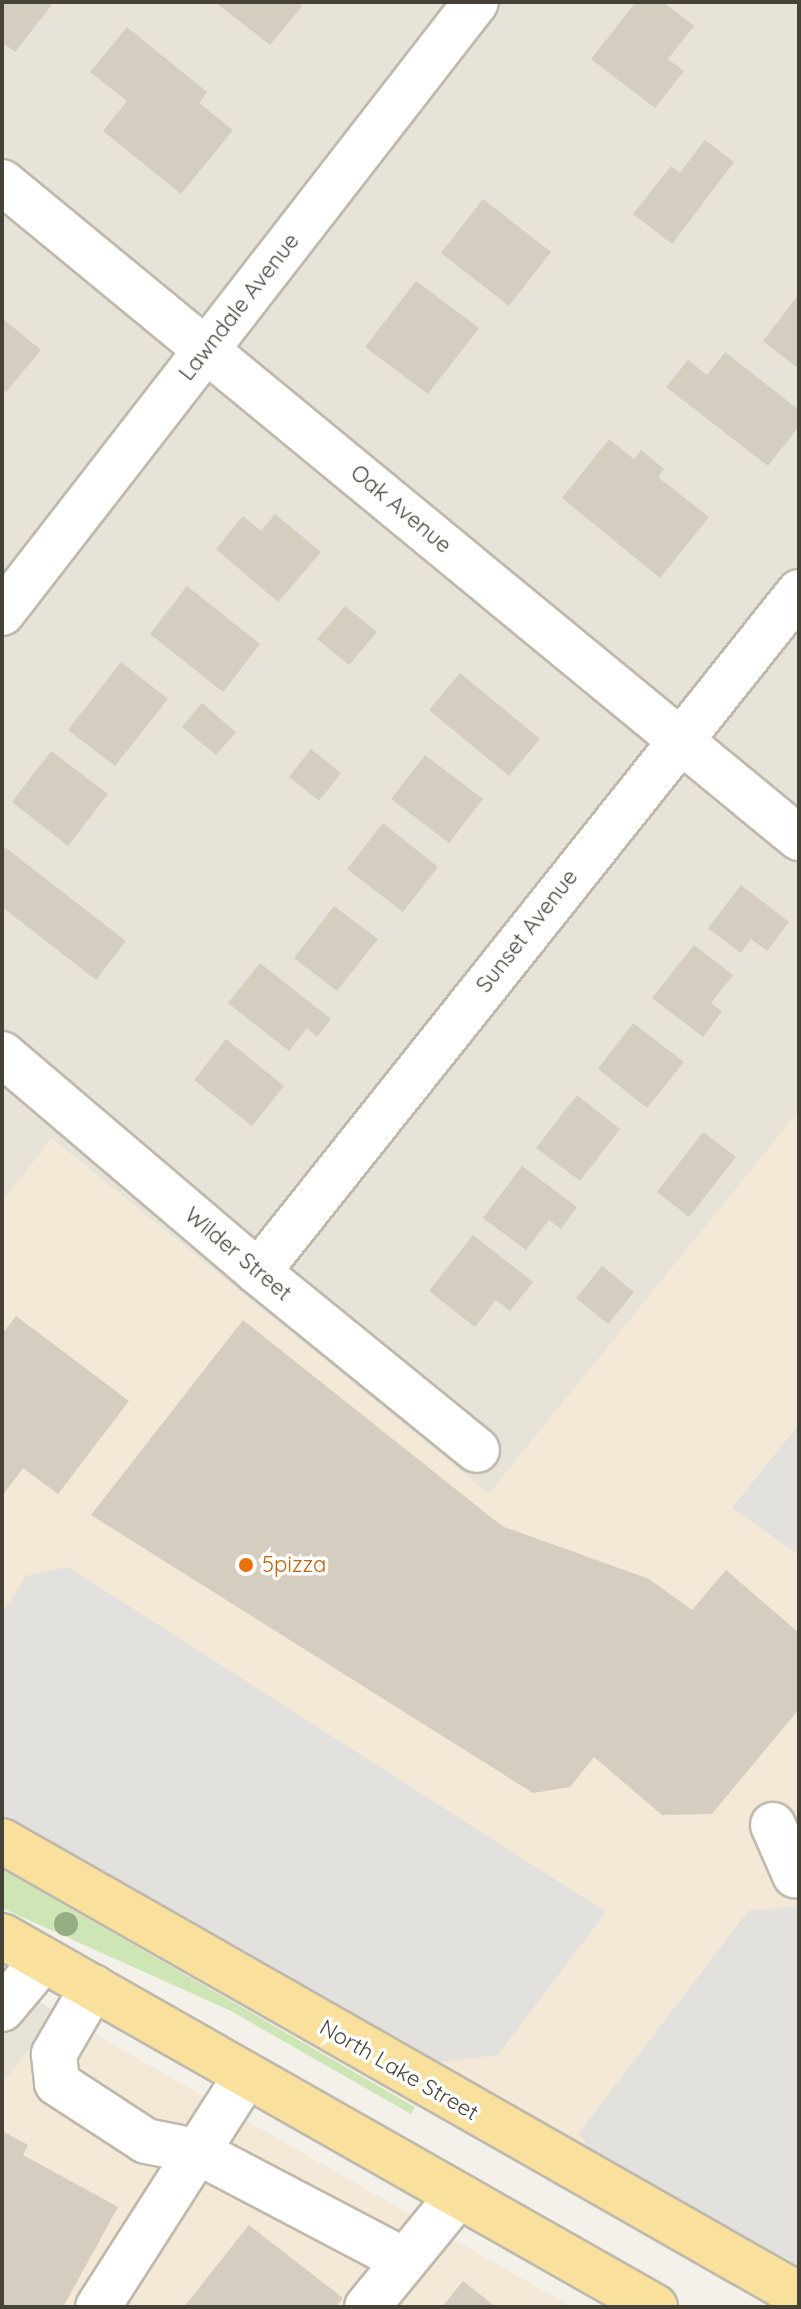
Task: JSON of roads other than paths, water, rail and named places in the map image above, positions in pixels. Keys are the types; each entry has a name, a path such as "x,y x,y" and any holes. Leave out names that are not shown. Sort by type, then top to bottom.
{"main road":[{"name":"North Lake Street","path":"2,1841 799,2295"},
{"path":"2,1936 458,2196 635,2302"}],"street":[{"name":"Lawndale Avenue","path":"2,613 476,2"},
{"name":"Oak Avenue","path":"2,182 208,348 799,838"},
{"name":"Sunset Avenue","path":"258,1272 678,740 799,592"},
{"name":"Wilder Street","path":"2,1054 258,1272 477,1450"},
{"path":"773,1825 795,1875"},
{"path":"2,2009 43,1960"},
{"path":"93,1987 54,2054 57,2083 146,2141 196,2151 404,2260"},
{"path":"98,2307 246,2076"},
{"path":"367,2307 458,2196"}],"place":[{"name":"5pizza","path":"246,1565"}]}
